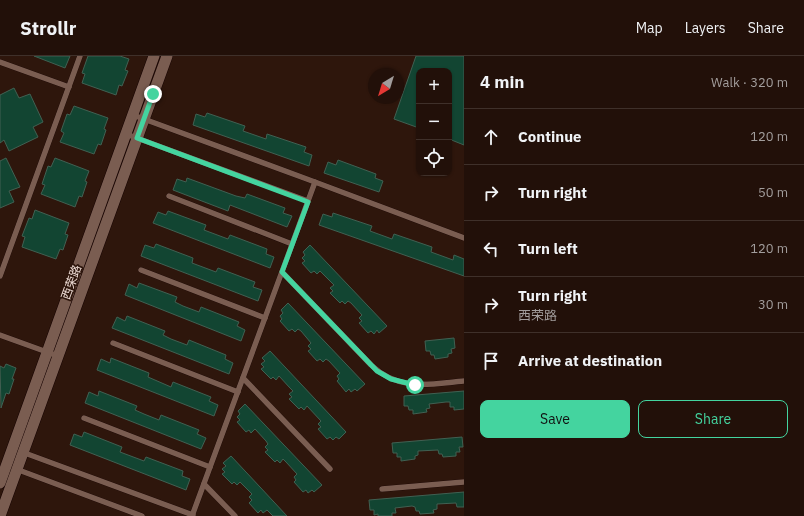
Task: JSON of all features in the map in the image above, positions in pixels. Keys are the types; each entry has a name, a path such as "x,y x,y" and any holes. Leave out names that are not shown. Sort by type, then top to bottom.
{"street":[{"name":"西荣路","path":"0,483 154,56"},
{"name":"西荣路","path":"0,516 167,56"}],"lane":[{"path":"0,276 80,56"},
{"path":"0,62 69,87"},
{"path":"133,115 464,238"},
{"path":"126,134 308,202"},
{"path":"12,448 193,515 315,182"},
{"path":"169,196 292,244"},
{"path":"141,270 265,318"},
{"path":"282,272 371,365 384,376 399,382 415,385 464,381"},
{"path":"0,335 58,356"},
{"path":"113,344 238,392"},
{"path":"243,378 330,469"},
{"path":"84,418 210,467"},
{"path":"6,466 142,516"},
{"path":"382,489 464,482"},
{"path":"204,484 235,516"}],"building":[{"path":"34,56 70,56 65,68"},
{"path":"88,56 120,56 129,59 125,70 128,71 122,86 119,85 116,95 82,83 85,74 82,73"},
{"path":"416,56 464,56 464,145 452,140 452,68 416,68 416,127 394,119 399,104 404,104 404,90"},
{"path":"14,88 19,98 30,94 43,122 33,127 38,137 9,151 4,140 0,143 0,95"},
{"path":"74,106 108,118 101,145 98,144 94,154 60,142 64,133 61,131 67,114 70,115"},
{"path":"207,113 245,126 243,131 266,139 267,134 306,147 304,152 312,155 309,166 193,125 196,114 205,117"},
{"path":"6,158 20,187 9,191 14,202 0,208 0,161"},
{"path":"55,158 89,171 85,181 87,182 82,197 79,196 75,207 41,194 45,185 42,184 48,166 51,167"},
{"path":"338,160 376,174 375,178 383,181 379,192 324,173 328,162 336,165"},
{"path":"187,178 236,196 245,198 247,194 285,208 283,213 292,216 287,227 230,205 228,211 173,190 177,179 186,182"},
{"path":"35,210 69,223 65,234 68,235 63,250 60,249 56,259 22,247 25,237 22,236 29,218 32,219"},
{"path":"168,211 206,225 204,230 228,239 230,235 267,249 266,254 274,257 270,268 153,223 158,212 166,215"},
{"path":"333,213 372,226 370,231 392,239 394,234 432,247 431,252 453,260 454,255 464,259 464,276 319,225 323,214 332,217"},
{"path":"156,244 193,258 192,263 216,272 218,268 255,282 253,287 262,290 258,301 141,256 145,245 154,248"},
{"path":"310,245 387,326 379,333 377,330 374,334 371,331 368,333 359,323 362,321 359,318 362,315 351,303 348,301 345,304 342,301 340,303 330,293 333,291 330,288 334,285 320,271 317,274 314,271 311,273 302,263 305,261 302,258 305,255 303,252"},
{"path":"139,283 177,297 175,302 183,306 199,312 201,307 239,322 237,326 245,330 241,341 125,295 129,284 137,288"},
{"path":"288,303 365,384 357,391 355,389 351,392 349,389 346,392 337,381 339,379 337,376 340,373 329,361 326,359 323,362 320,359 317,361 308,351 311,349 308,346 311,343 301,331 298,329 295,332 292,329 289,331 280,321 282,319 280,316 283,313 281,310"},
{"path":"127,316 165,331 163,335 171,339 187,345 189,340 226,355 225,359 233,363 229,374 112,328 117,317 125,321"},
{"path":"454,338 455,348 451,349 452,353 448,354 448,357 435,359 434,355 431,355 430,351 426,351 425,341"},
{"path":"270,351 346,432 339,439 336,437 333,440 330,437 327,439 318,429 321,427 318,424 321,421 307,406 304,410 301,407 299,409 289,399 292,397 289,394 293,391 279,376 276,380 273,377 271,379 261,369 264,367 261,364 265,361 262,358"},
{"path":"111,358 149,373 148,377 171,387 173,382 211,397 209,401 218,405 214,416 97,370 101,359 110,363"},
{"path":"6,364 16,368 9,394 6,393 1,408 0,366 4,368"},
{"path":"99,391 137,406 135,410 159,420 161,415 199,430 197,434 206,438 201,449 85,403 89,392 98,396"},
{"path":"464,391 464,409 454,410 454,407 450,407 450,402 446,402 429,404 430,408 426,409 427,412 413,414 413,410 409,410 408,406 404,406 404,396"},
{"path":"245,404 322,485 314,492 312,490 308,493 306,490 303,492 294,482 296,480 294,477 297,474 283,459 280,463 277,460 275,462 265,452 268,450 265,447 268,444 255,429 251,433 249,430 246,432 237,422 240,420 237,417 240,414 238,411"},
{"path":"84,432 122,447 120,452 144,461 146,457 183,471 182,476 190,479 186,490 70,445 74,434 82,437"},
{"path":"462,437 463,447 459,447 460,452 456,452 456,456 443,457 442,454 439,454 438,450 418,451 418,455 415,456 415,459 401,461 401,457 397,457 397,453 393,453 392,443"},
{"path":"231,456 287,516 273,516 267,510 263,513 261,510 258,513 249,503 252,500 249,497 252,494 240,482 237,485 234,482 232,484 222,474 225,472 222,469 226,466 223,463"},
{"path":"464,492 464,507 457,507 456,503 437,504 437,509 433,510 434,513 420,514 419,511 416,511 415,507 412,506 395,508 396,513 392,513 392,516 378,516 378,514 374,515 374,510 370,510 369,500"}],"route":[{"path":"153,94 137,138 308,202 282,272 377,371 384,376 399,382 415,385"}]}
